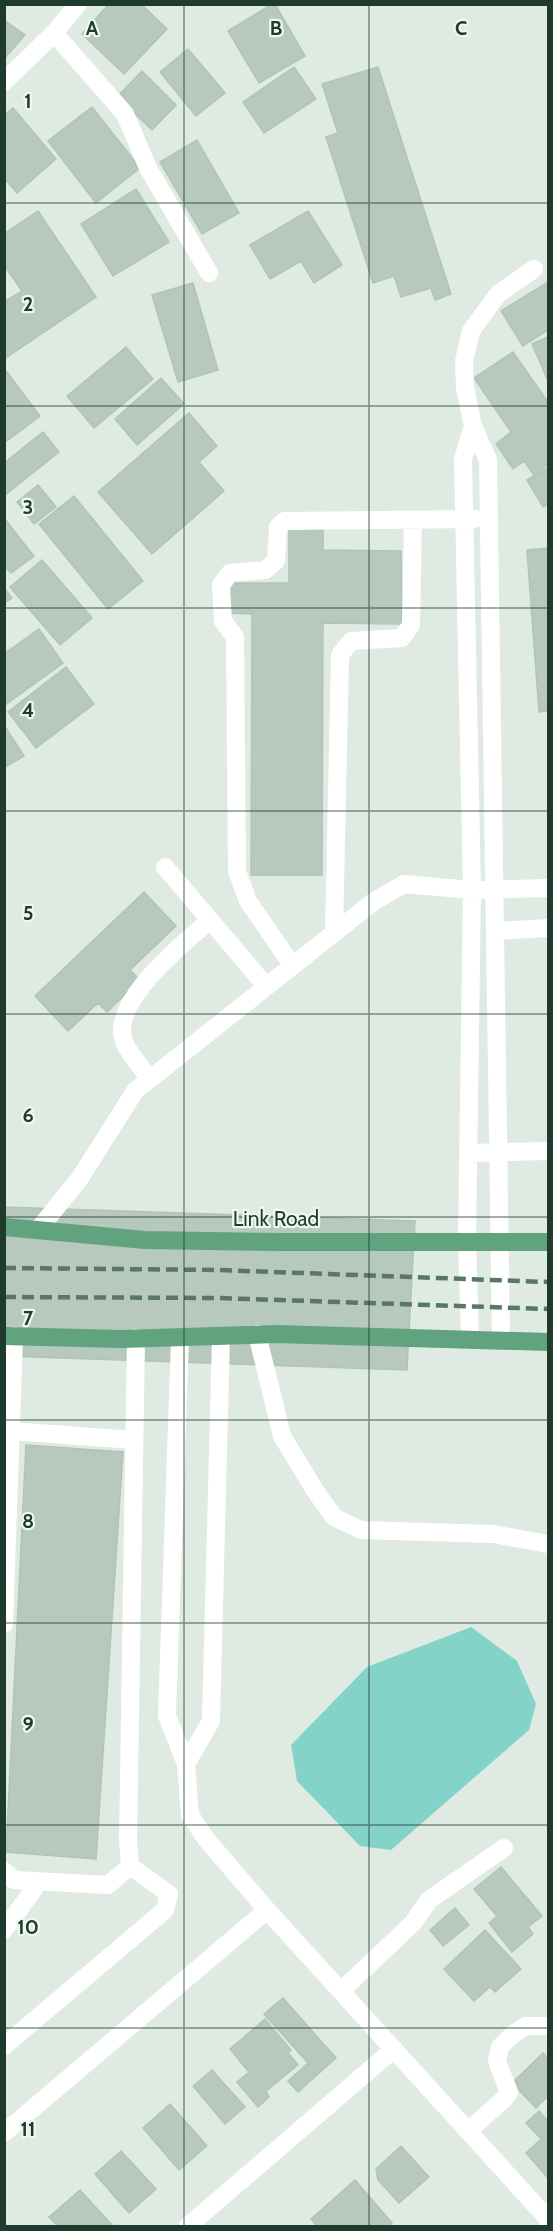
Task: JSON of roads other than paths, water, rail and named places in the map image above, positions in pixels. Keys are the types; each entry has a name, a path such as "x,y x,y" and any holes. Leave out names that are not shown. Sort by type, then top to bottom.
{"main road":[{"name":"Link Road","path":"4,1227 145,1240 549,1242"},
{"path":"9,1336 180,1338 257,1334 470,1338 549,1342"}],"street":[{"path":"4,82 54,33 78,4"},
{"path":"54,33 125,114 148,168 209,273"},
{"path":"501,1340 488,460 473,426 465,388 464,361 471,332 498,294 534,269"},
{"path":"470,1338 467,1241 472,890 463,459 473,426"},
{"path":"334,932 340,655 351,641 402,638 411,625 413,520"},
{"path":"292,965 248,901 237,871 235,637 223,621 220,585 230,573 265,570 276,561 278,527 285,521 489,520"},
{"path":"468,680 491,679"},
{"path":"165,867 266,987"},
{"path":"38,1230 80,1178 135,1091 373,902 404,884 472,890 549,888"},
{"path":"150,1079 124,1043 124,1021 140,986 157,967 210,920"},
{"path":"495,930 549,928"},
{"path":"468,1153 549,1151"},
{"path":"257,1334 282,1436 316,1492 334,1516 361,1530 493,1534 549,1544"},
{"path":"4,1624 11,1431 9,1336"},
{"path":"186,1764 211,1721 221,1336"},
{"path":"4,2046 165,1910 169,1894 130,1866 128,1841 136,1338"},
{"path":"180,1338 167,1716 186,1764 190,1815 206,1839 267,1910 549,2219"},
{"path":"11,1431 134,1440"},
{"path":"341,1991 413,1923 429,1900 504,1848"},
{"path":"4,1871 14,1880 108,1885 130,1866"},
{"path":"4,1930 39,1882"},
{"path":"4,2133 267,1910"},
{"path":"468,2131 509,2092 497,2061 500,2047 513,2034 526,2026 549,2026"},
{"path":"188,2226 393,2049"}],"water":[{"path":"471,1627 517,1661 536,1704 529,1730 391,1850 360,1846 297,1781 291,1745 367,1667"}],"railway":[{"path":"4,1268 219,1270 548,1282"},
{"path":"4,1297 218,1298 548,1309"}]}
